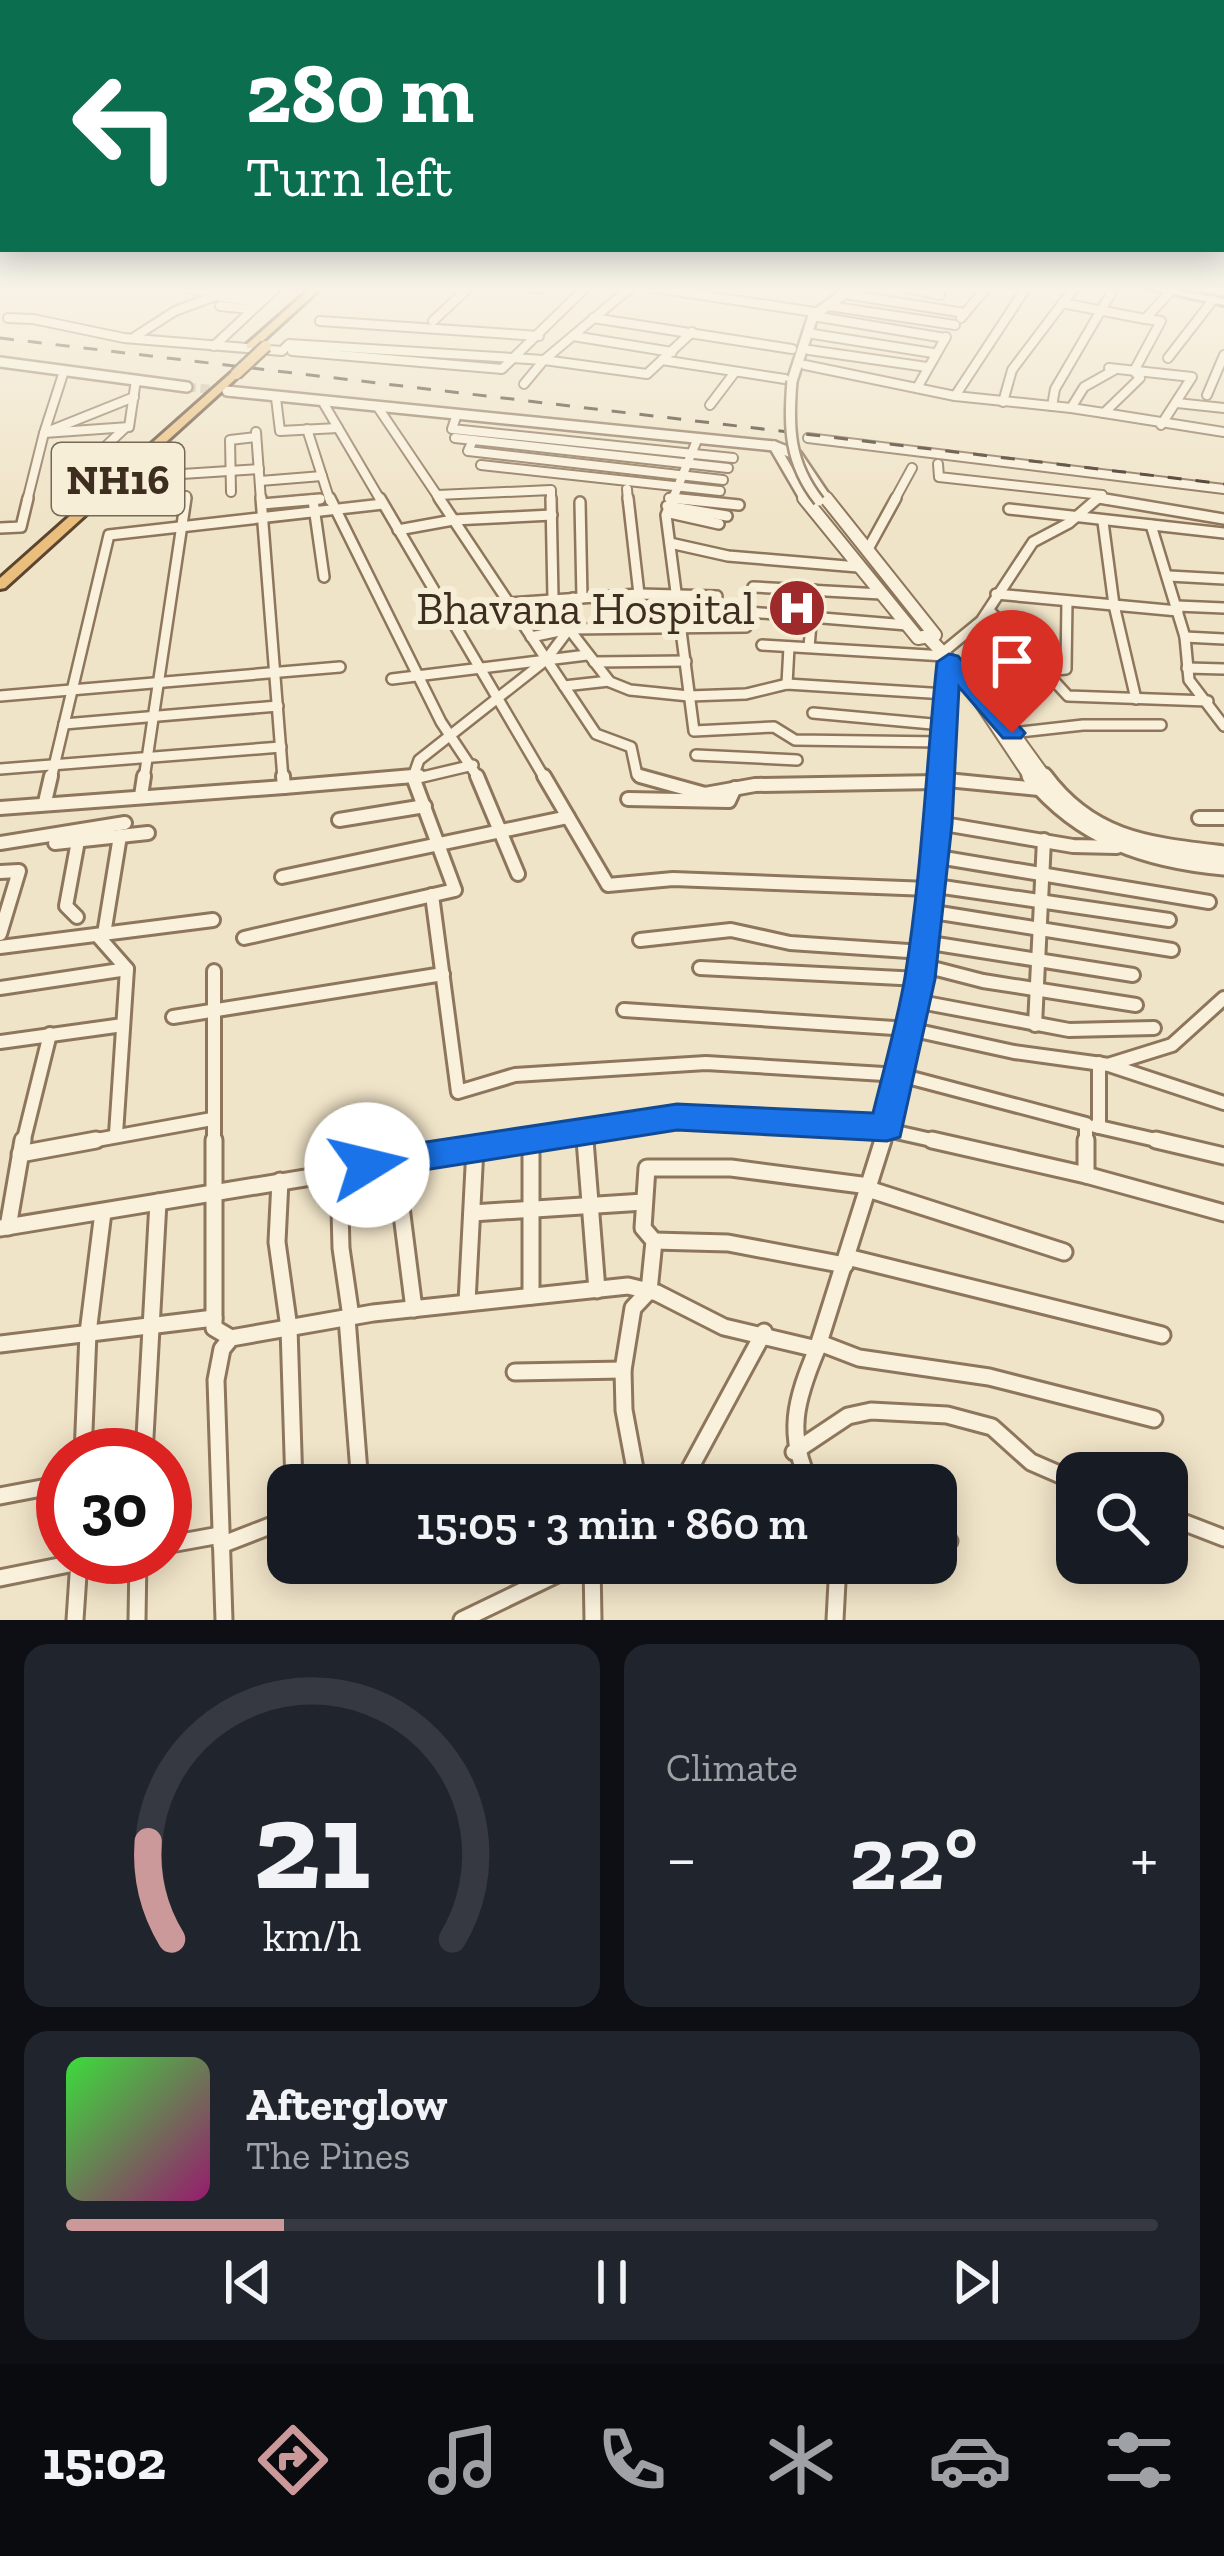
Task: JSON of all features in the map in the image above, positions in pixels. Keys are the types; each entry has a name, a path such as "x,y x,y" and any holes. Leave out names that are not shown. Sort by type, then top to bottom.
{"highway":[{"name":"NH16","path":"0,585 236,364"},
{"name":"NH16","path":"0,571 241,364"}],"street":[{"path":"1,364 188,387"},
{"path":"436,364 502,369 507,364"},
{"path":"524,384 541,364"},
{"path":"570,364 647,374 658,364"},
{"path":"684,364 785,380"},
{"path":"796,364 788,443 793,464 1054,789 1096,825 1135,843 1224,854"},
{"path":"912,364 927,367"},
{"path":"917,388 928,364"},
{"path":"955,396 976,364"},
{"path":"1003,402 1017,364"},
{"path":"1052,406 1055,389 1069,364"},
{"path":"1134,371 1138,364"},
{"path":"1207,395 1220,364"},
{"path":"805,365 955,396 1224,432"},
{"path":"1105,367 1192,376 1161,424"},
{"path":"1071,408 1084,387 1115,370"},
{"path":"0,528 21,527 64,371"},
{"path":"1104,413 1140,378 1134,371"},
{"path":"710,405 735,372"},
{"path":"72,478 129,427 136,380"},
{"path":"227,391 774,446 797,454 806,473 934,630 929,639"},
{"path":"44,433 134,397"},
{"path":"276,398 280,431 338,428"},
{"path":"1177,403 1224,408"},
{"path":"324,404 608,885 673,879 929,887 1169,920"},
{"path":"379,409 596,734 631,747 637,775 705,794 735,788 937,780 1039,789"},
{"path":"457,413 452,429 598,442 728,468"},
{"path":"44,433 125,428"},
{"path":"307,429 331,504 417,676 473,765 518,874"},
{"path":"580,476 604,430"},
{"path":"230,492 230,440 256,435 284,787"},
{"path":"455,438 592,453 733,458"},
{"path":"808,438 1224,489"},
{"path":"473,440 467,451 724,480"},
{"path":"697,440 668,505 694,730 774,727 795,740 941,742"},
{"path":"774,446 804,500 918,638 929,639"},
{"path":"800,1464 794,1452 792,1418 887,1129 915,1001 938,824 945,657 989,610 1034,542 1074,519 1102,495 939,478 938,464"},
{"path":"482,465 720,491"},
{"path":"868,549 912,468"},
{"path":"182,474 230,471 322,476"},
{"path":"1056,516 1062,491 1059,471"},
{"path":"627,489 639,595"},
{"path":"437,495 551,490 554,598"},
{"path":"141,796 154,684 186,496"},
{"path":"1098,498 1224,519"},
{"path":"244,938 455,890 413,777 418,760 547,660 569,629 578,598 580,502"},
{"path":"262,504 314,506"},
{"path":"45,802 110,535 263,519 331,504 383,504"},
{"path":"668,505 739,505"},
{"path":"668,505 723,520"},
{"path":"314,506 324,577"},
{"path":"1009,509 1224,533"},
{"path":"398,530 453,520 552,515"},
{"path":"1103,522 1114,605 1136,699"},
{"path":"1151,525 1178,608 1189,680 1224,726"},
{"path":"670,543 728,556 858,567"},
{"path":"1169,576 1224,579"},
{"path":"753,587 880,594"},
{"path":"809,647 814,590"},
{"path":"996,593 1067,602 1224,608"},
{"path":"509,603 639,595 718,596"},
{"path":"1046,671 1066,668 1067,602"},
{"path":"989,610 1068,696 1224,705"},
{"path":"749,612 907,625"},
{"path":"531,637 569,629 746,627"},
{"path":"569,629 609,681 630,690 689,696 746,694 787,684 946,694"},
{"path":"1185,637 1224,639"},
{"path":"762,645 945,657"},
{"path":"787,684 788,647"},
{"path":"392,679 547,660 686,661"},
{"path":"0,696 340,667"},
{"path":"1187,668 1224,669"},
{"path":"564,686 609,681"},
{"path":"974,690 982,712 1039,789 1070,820 1117,848"},
{"path":"64,724 278,706"},
{"path":"813,713 943,725"},
{"path":"1012,733 1083,725 1161,725"},
{"path":"744,729 749,758"},
{"path":"0,769 281,746"},
{"path":"696,755 797,760"},
{"path":"0,808 413,777 473,765"},
{"path":"628,800 729,801 735,788"},
{"path":"339,820 424,806"},
{"path":"283,877 568,817"},
{"path":"1199,818 1224,818"},
{"path":"938,824 1224,867"},
{"path":"0,843 122,830 148,833"},
{"path":"55,843 122,830"},
{"path":"116,1134 127,969 100,934 122,830"},
{"path":"1035,1024 1044,840"},
{"path":"77,917 66,906 78,841"},
{"path":"932,856 1209,902"},
{"path":"0,872 19,871 0,934"},
{"path":"432,895 458,1092 515,1075 685,1063 900,1075 1224,1156"},
{"path":"927,911 1172,950"},
{"path":"0,946 214,920"},
{"path":"640,940 731,930 790,943 922,959 1035,990 1136,1005"},
{"path":"700,968 922,959 1039,960 1133,976"},
{"path":"0,988 127,969"},
{"path":"214,970 214,1328 231,1338 349,1317 628,1286 649,1291 724,1327 764,1333 770,1340 989,1377 1154,1419"},
{"path":"173,1017 442,974"},
{"path":"1104,1064 1172,1045 1224,998"},
{"path":"915,1001 1069,1030 1154,1028"},
{"path":"624,1010 909,1029 1014,1052 1104,1064 1224,1103"},
{"path":"0,1042 123,1025"},
{"path":"50,1034 4,1227 677,1117 887,1129 1224,1213"},
{"path":"1086,1175 1104,1064"},
{"path":"20,1154 212,1119"},
{"path":"584,1129 597,1290"},
{"path":"531,1139 531,1296"},
{"path":"467,1302 475,1148"},
{"path":"395,1160 414,1309"},
{"path":"634,1464 623,1370 633,1307 649,1291 654,1241 643,1228 647,1168 731,1168 869,1188 1064,1252"},
{"path":"339,1171 358,1464"},
{"path":"280,1181 277,1242 289,1328 293,1464"},
{"path":"146,1428 158,1202"},
{"path":"472,1213 644,1202"},
{"path":"84,1428 88,1333 103,1212"},
{"path":"654,1241 750,1242 1162,1335"},
{"path":"0,1346 214,1318"},
{"path":"692,1464 764,1333"},
{"path":"224,1620 217,1380 222,1349 231,1338"},
{"path":"515,1372 623,1370"},
{"path":"794,1452 848,1417 871,1412 947,1415 992,1427 1030,1462 1056,1473"},
{"path":"0,1496 36,1489"},
{"path":"1188,1524 1224,1538"},
{"path":"192,1543 220,1540 267,1525"},
{"path":"0,1578 36,1570"},
{"path":"75,1620 77,1584"},
{"path":"137,1620 138,1584"},
{"path":"462,1620 537,1584"},
{"path":"592,1584 593,1620"},
{"path":"836,1620 837,1584"}],"tunnel":[{"path":"187,387 227,391"}],"railway":[{"path":"215,364 1224,484"}],"place":[{"name":"Bhavana Hospital","path":"797,608"}],"route":[{"path":"367,1165 677,1117 887,1127 920,979 938,824 937,782 949,662 1012,733"}]}
